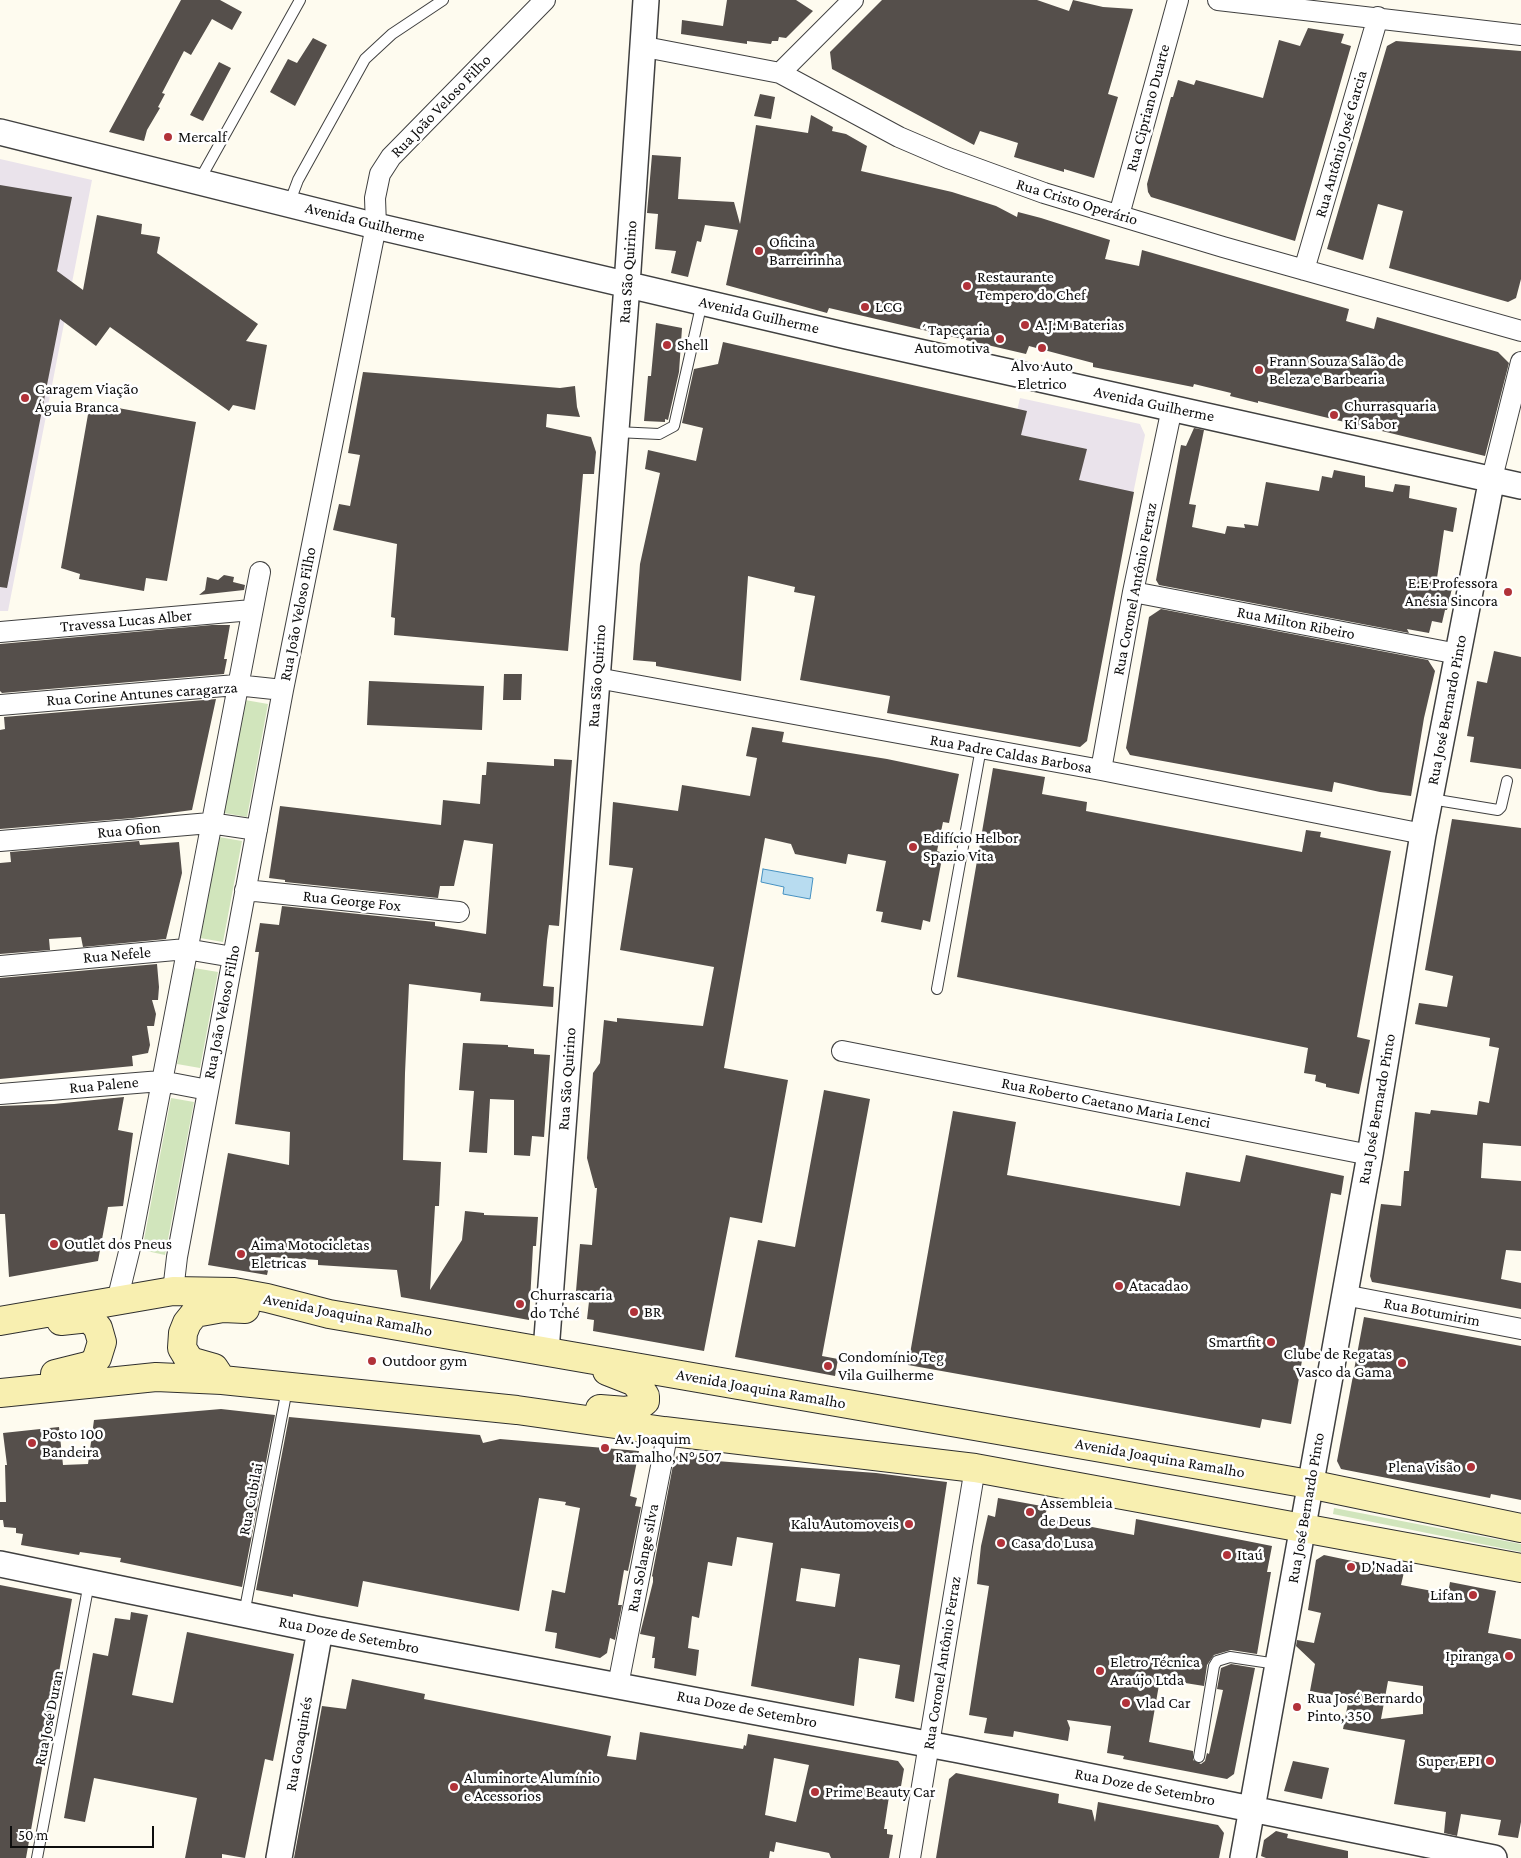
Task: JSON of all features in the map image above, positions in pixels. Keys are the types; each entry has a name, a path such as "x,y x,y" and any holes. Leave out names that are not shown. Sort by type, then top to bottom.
{"main road":[{"name":"Avenida Joaquina Ramalho","path":"0,1321 173,1291 234,1292 267,1298 329,1314 1309,1484 1521,1528"},
{"path":"222,1380 214,1368 193,1362 182,1348 183,1333 187,1322 196,1313 239,1307 306,1322 329,1314"},
{"path":"0,1392 14,1381 79,1369 91,1365 97,1358 101,1335 96,1323 89,1318 52,1322 38,1315"},
{"path":"517,1410 535,1404 626,1411 635,1409 645,1401 646,1396 635,1382 606,1371 599,1360"},
{"path":"0,1392 156,1377 222,1380 287,1389 517,1410 668,1431 975,1468 1521,1568"}],"street":[{"name":"Rua João Veloso Filho","path":"173,1291 177,1257 283,690 376,226 375,198 380,174 391,156 544,0"},
{"name":"Rua São Quirino","path":"546,1351 645,47 646,0"},
{"path":"780,73 853,0"},
{"name":"Rua Cipriano Duarte","path":"1119,215 1178,0"},
{"path":"1218,0 1521,36"},
{"name":"Rua Antônio José Garcia","path":"1304,270 1378,18"},
{"name":"Rua Cristo Operário","path":"645,47 780,73 899,137 948,158 1044,193 1521,332"},
{"name":"Avenida Guilherme","path":"0,132 376,226 702,302 1521,486"},
{"name":"Rua José Bernardo Pinto","path":"1243,1858 1309,1484 1370,1155 1423,834 1492,478 1521,362"},
{"name":"Rua Coronel Antônio Ferraz","path":"1101,770 1133,592 1172,408"},
{"path":"117,1301 130,1248 236,685 260,572"},
{"name":"Rua Milton Ribeiro","path":"1133,592 1458,654"},
{"name":"Travessa Lucas Alber","path":"0,632 252,610"},
{"name":"Rua Padre Caldas Barbosa","path":"597,678 1101,770 1423,834"},
{"name":"Rua Corine Antunes caragarza","path":"0,705 236,685 283,690"},
{"name":"Rua Ofion","path":"0,840 210,823 257,830"},
{"name":"Rua George Fox","path":"245,890 459,912"},
{"name":"Rua Nefele","path":"0,966 186,949 233,957"},
{"name":"Rua Roberto Caetano Maria Lenci","path":"842,1051 1370,1155"},
{"name":"Rua Palene","path":"0,1094 162,1081 208,1090"},
{"name":"Rua Botumirim","path":"1344,1295 1521,1329"},
{"name":"Rua Solange silva","path":"618,1685 668,1431"},
{"name":"Rua Coronel Antônio Ferraz","path":"910,1858 975,1468"},
{"name":"Rua Doze de Setembro","path":"0,1564 320,1630 929,1744 1494,1858"},
{"name":"Rua Goaquinés","path":"279,1858 320,1630"}],"lane":[{"path":"198,182 300,0"},
{"path":"289,204 298,180 365,59 392,34 443,0"},
{"path":"616,432 659,434 674,426 702,302"},
{"path":"937,989 980,748"},
{"path":"1430,799 1498,810 1501,807 1507,781"},
{"name":"Rua Cubilai","path":"244,1614 287,1389"},
{"name":"Rua José Duran","path":"37,1858 89,1583"},
{"path":"1199,1757 1214,1666 1218,1661 1230,1657 1278,1664"}],"shaded area":[{"name":"Garagem Viação Águia Branca","path":"0,159 92,180 8,611 0,611"},
{"path":"1020,398 1140,424 1145,435 1132,499 1107,486 1096,484 1077,487 1086,449 1012,433"}],"green space":[{"path":"245,700 268,704 247,817 224,813"},
{"path":"219,837 242,841 223,942 200,938"},
{"path":"194,968 218,972 200,1068 177,1064"},
{"path":"171,1098 194,1102 165,1255 142,1250"},
{"path":"1334,1508 1521,1544 1521,1552 1333,1514"}],"water":[{"path":"763,869 813,878 810,899 783,894 784,887 761,882"}],"building":[{"path":"181,0 220,0 242,12 232,30 212,19 191,55 184,51 162,93 165,94 158,107 160,108 147,130 144,141 109,132"},
{"path":"727,0 796,0 813,11 786,38 779,37 778,41 772,41 771,44 747,41 747,44 681,34 682,20 723,26"},
{"path":"882,0 1037,0 1069,11 1073,0 1103,7 1133,9 1108,94 1118,97 1094,178 1064,169 1064,172 1014,157 1018,143 980,131 974,145 832,69 830,52"},
{"path":"1308,28 1344,34 1341,43 1351,46 1295,241 1151,197 1147,184 1171,97 1173,97 1178,80 1194,85 1196,80 1263,98 1279,40 1300,46"},
{"path":"313,38 327,45 295,106 270,92 288,59 297,63"},
{"path":"1396,41 1521,51 1521,279 1516,298 1508,302 1389,268 1403,211 1378,204 1363,260 1327,249 1387,46"},
{"path":"219,62 231,68 203,121 190,115"},
{"path":"760,94 775,97 771,119 754,116"},
{"path":"811,115 833,127 832,131 846,134 867,146 861,171 952,192 996,206 1017,217 1018,212 1110,240 1105,259 1139,266 1142,250 1349,309 1346,321 1374,329 1377,317 1498,352 1509,363 1485,456 1258,401 1258,403 1230,396 1231,393 1194,384 1193,387 1093,367 1093,363 1029,346 1026,354 829,308 827,313 726,285 738,230 705,225 701,242 697,241 688,277 671,273 676,251 655,249 658,214 647,213 652,155 681,157 678,199 734,202 740,224 756,125 808,133"},
{"path":"0,185 72,197 57,271 83,290 97,215 142,224 141,234 160,237 157,253 258,324 246,341 267,345 255,410 233,405 229,411 110,327 96,346 60,319 7,588 0,587"},
{"path":"656,323 682,328 679,372 668,420 665,419 665,422 644,421"},
{"path":"723,342 1027,411 1021,435 1087,449 1079,480 1134,492 1087,741 1080,747 887,713 890,696 800,680 815,596 794,592 795,587 748,576 741,681 656,666 656,662 633,660 640,564 660,473 645,469 648,450 696,461 703,428 682,423 694,369 718,364"},
{"path":"363,372 560,388 575,386 580,417 547,414 546,427 591,437 596,452 594,474 583,474 568,651 394,635 395,618 391,617 397,544 333,530 339,504 350,506 360,455 348,453"},
{"path":"90,403 196,422 167,581 146,578 144,591 79,579 80,574 61,568"},
{"path":"1194,428 1204,430 1189,504 1196,505 1192,527 1225,534 1227,526 1245,528 1244,524 1258,526 1266,482 1319,491 1322,476 1332,478 1334,470 1365,476 1365,487 1393,492 1395,484 1410,486 1409,498 1457,508 1453,532 1444,530 1436,585 1452,588 1442,623 1432,621 1429,633 1407,629 1409,633 1159,585 1156,580 1181,445 1186,446"},
{"path":"224,575 234,577 233,582 245,585 244,590 199,595 205,590 207,577 218,580"},
{"path":"1161,609 1428,660 1435,671 1424,718 1411,796 1380,792 1334,782 1332,792 1130,755 1126,748 1149,617"},
{"path":"230,625 224,659 227,659 224,674 2,693 0,691 0,644"},
{"path":"1494,651 1521,657 1521,769 1470,762 1474,737 1467,736 1477,681 1487,683"},
{"path":"504,674 522,674 521,700 503,700"},
{"path":"369,681 484,686 482,730 367,725"},
{"path":"216,699 192,810 133,818 0,829 0,730 5,729 4,717"},
{"path":"752,727 784,732 782,742 887,759 959,774 949,823 943,822 937,851 943,853 930,922 923,920 921,930 881,922 883,912 876,911 886,861 848,854 846,864 795,854 791,844 765,838 724,1068 788,1080 762,1223 730,1217 704,1351 593,1331 594,1320 587,1319 590,1293 576,1291 580,1244 592,1245 597,1188 595,1188 587,1158 593,1073 600,1063 604,1020 617,1022 617,1018 703,1026 714,967 620,950 633,868 609,865 613,802 678,811 682,785 750,796 757,758 746,756"},
{"path":"554,759 572,760 559,926 549,925 543,986 554,987 553,1007 480,1001 481,993 409,984 405,1073 403,1160 441,1162 439,1206 435,1206 430,1290 462,1240 465,1211 484,1213 484,1215 538,1217 536,1246 533,1246 529,1320 401,1297 397,1270 318,1265 318,1260 271,1257 267,1275 208,1265 228,1153 289,1165 290,1132 235,1124 259,952 255,952 260,923 279,925 282,906 435,922 435,926 486,934 493,844 464,840 454,886 440,886 438,898 285,882 285,880 269,878 280,806 441,825 443,800 480,804 482,775 486,775 487,762 554,766"},
{"path":"993,768 1045,777 1042,794 1087,802 1086,811 1302,852 1306,830 1321,832 1320,837 1391,851 1357,1037 1370,1040 1359,1094 1326,1087 1326,1084 1315,1081 1316,1075 1304,1073 1308,1048 957,977"},
{"path":"1452,819 1521,828 1521,1146 1483,1143 1481,1178 1521,1181 1521,1251 1506,1250 1501,1279 1521,1283 1521,1309 1372,1282 1370,1276 1381,1204 1401,1206 1404,1171 1409,1171 1415,1112 1430,1114 1431,1110 1477,1115 1479,1101 1489,1103 1499,1048 1489,1046 1490,1038 1415,1024 1419,1003 1447,1007 1453,976 1425,970"},
{"path":"139,841 140,845 179,842 182,873 166,939 83,947 81,937 49,939 50,950 0,954 0,863 11,862 10,852"},
{"path":"157,964 158,1000 152,1000 156,1014 154,1026 147,1026 150,1045 148,1053 132,1056 133,1066 0,1079 0,978"},
{"path":"463,1043 508,1045 508,1047 534,1049 534,1054 550,1055 544,1137 532,1136 530,1156 514,1155 514,1100 490,1099 487,1153 469,1152 474,1091 459,1090"},
{"path":"824,1090 870,1099 822,1356 838,1359 835,1376 735,1357 758,1240 795,1247"},
{"path":"124,1097 118,1130 133,1133 123,1206 108,1207 98,1261 9,1277 5,1214 0,1214 0,1106 54,1104"},
{"name":"Atacadao","path":"953,1111 1016,1122 1007,1175 1180,1206 1186,1172 1240,1182 1246,1155 1344,1176 1341,1195 1331,1193 1291,1424 1262,1419 1260,1428 908,1365"},
{"path":"1364,1317 1521,1346 1521,1500 1491,1494 1490,1498 1341,1469 1337,1461"},
{"path":"221,1409 275,1415 242,1587 120,1562 121,1558 80,1552 79,1555 21,1545 23,1534 16,1533 16,1528 4,1527 3,1520 0,1520 0,1502 6,1502 5,1465 7,1465 3,1433 59,1427 63,1465 88,1464 94,1420"},
{"path":"289,1417 480,1435 483,1443 500,1439 639,1451 630,1496 637,1498 635,1506 641,1507 628,1571 624,1570 618,1605 622,1605 615,1640 610,1638 607,1653 600,1658 555,1648 557,1633 545,1631 552,1590 565,1593 580,1508 565,1505 566,1502 539,1498 519,1611 363,1581 358,1607 293,1594 293,1597 256,1590"},
{"path":"693,1454 716,1457 716,1461 876,1473 947,1482 914,1702 895,1698 900,1665 859,1658 854,1706 751,1686 773,1543 737,1537 732,1566 708,1562 699,1618 692,1616 688,1648 699,1650 696,1676 654,1668 655,1658 652,1658 655,1637 640,1634 653,1582 652,1576 674,1460 677,1456","holes":["801,1568 840,1574 835,1607 796,1601"]},
{"path":"998,1498 1047,1507 1045,1518 1134,1535 1136,1519 1272,1546 1267,1572 1271,1572 1257,1654 1231,1650 1214,1655 1207,1665 1204,1686 1160,1679 1149,1742 1193,1751 1193,1760 1201,1764 1205,1761 1207,1753 1209,1754 1223,1690 1217,1689 1221,1668 1231,1664 1255,1668 1234,1774 1227,1779 1123,1759 1124,1756 1107,1753 1111,1726 1067,1720 1070,1728 1068,1741 1014,1731 1013,1737 984,1733 987,1718 969,1715 989,1586 977,1584 981,1546 988,1515 995,1517"},
{"path":"1324,1555 1404,1572 1401,1585 1448,1594 1450,1582 1496,1591 1488,1633 1521,1639 1521,1822 1518,1838 1498,1835 1501,1820 1461,1814 1457,1836 1444,1833 1446,1812 1394,1804 1405,1740 1343,1729 1349,1698 1310,1691 1315,1664 1296,1646 1297,1640 1314,1643 1321,1613 1308,1610 1316,1560","holes":["1388,1681 1423,1686 1423,1714 1381,1719"]},
{"path":"0,1585 72,1599 26,1858 0,1858"},
{"path":"131,1612 148,1615 132,1695 173,1703 187,1632 294,1654 273,1761 265,1759 245,1858 222,1854 222,1858 185,1858 197,1798 94,1778 85,1822 64,1818 93,1653 108,1656 115,1618 130,1620"},
{"path":"352,1679 425,1694 424,1699 611,1736 607,1756 636,1760 640,1732 743,1749 744,1745 746,1746 748,1734 898,1761 904,1769 900,1792 890,1790 884,1829 887,1829 887,1834 893,1835 889,1858 831,1858 829,1853 776,1842 774,1852 770,1851 769,1858 294,1858 322,1706 346,1709","holes":["774,1758 809,1765 796,1822 765,1815"]},
{"path":"1293,1761 1329,1768 1322,1799 1284,1791"},
{"path":"956,1773 1059,1794 1058,1803 1092,1810 1095,1822 1098,1802 1218,1825 1224,1833 1219,1858 936,1858 949,1779"},
{"path":"1276,1831 1288,1834 1287,1838 1348,1851 1348,1858 1266,1858 1261,1856 1264,1840"}],"place":[{"name":"Mercalf","path":"168,137"},
{"name":"Oficina Barreirinha","path":"759,251"},
{"name":"Restaurante Tempero do Chef","path":"967,286"},
{"name":"LCG","path":"865,307"},
{"name":"A.J.M Baterias","path":"1025,325"},
{"name":"´Tapeçaria Automotiva","path":"1000,339"},
{"name":"Shell","path":"667,345"},
{"name":"Alvo Auto Eletrico","path":"1042,348"},
{"name":"Frann Souza Salão de Beleza e Barbearia","path":"1259,370"},
{"name":"Garagem Viação Águia Branca","path":"25,398"},
{"name":"Churrasquaria Ki Sabor","path":"1334,415"},
{"name":"E.E Professora Anésia Sincora","path":"1508,592"},
{"name":"Edifício Helbor Spazio Vita","path":"913,847"},
{"name":"Outlet dos Pneus","path":"54,1244"},
{"name":"Aima Motocicletas Eletricas","path":"241,1254"},
{"name":"Atacadao","path":"1119,1286"},
{"name":"Churrascaria do Tché","path":"520,1304"},
{"name":"BR","path":"634,1312"},
{"name":"Smartfit","path":"1271,1342"},
{"name":"Outdoor gym","path":"372,1361"},
{"name":"Clube de Regatas Vasco da Gama","path":"1402,1363"},
{"name":"Condomínio Teg Vila Guilherme","path":"828,1366"},
{"name":"Posto 100 Bandeira","path":"32,1443"},
{"name":"Av. Joaquim Ramalho, N° 507","path":"605,1448"},
{"name":"Plena Visão","path":"1471,1467"},
{"name":"Assembleia de Deus","path":"1030,1512"},
{"name":"Kalu Automoveis","path":"909,1524"},
{"name":"Casa do Lusa","path":"1001,1543"},
{"name":"Itaú","path":"1227,1555"},
{"name":"D'Nadai","path":"1351,1567"},
{"name":"Lifan","path":"1473,1595"},
{"name":"Ipiranga","path":"1509,1656"},
{"name":"Eletro Técnica Araújo Ltda","path":"1100,1671"},
{"name":"Vlad Car","path":"1126,1703"},
{"name":"Rua José Bernardo Pinto, 350","path":"1297,1707"},
{"name":"Super EPI","path":"1490,1761"},
{"name":"Aluminorte Alumínio e Acessorios","path":"454,1787"},
{"name":"Prime Beauty Car","path":"815,1792"}]}
